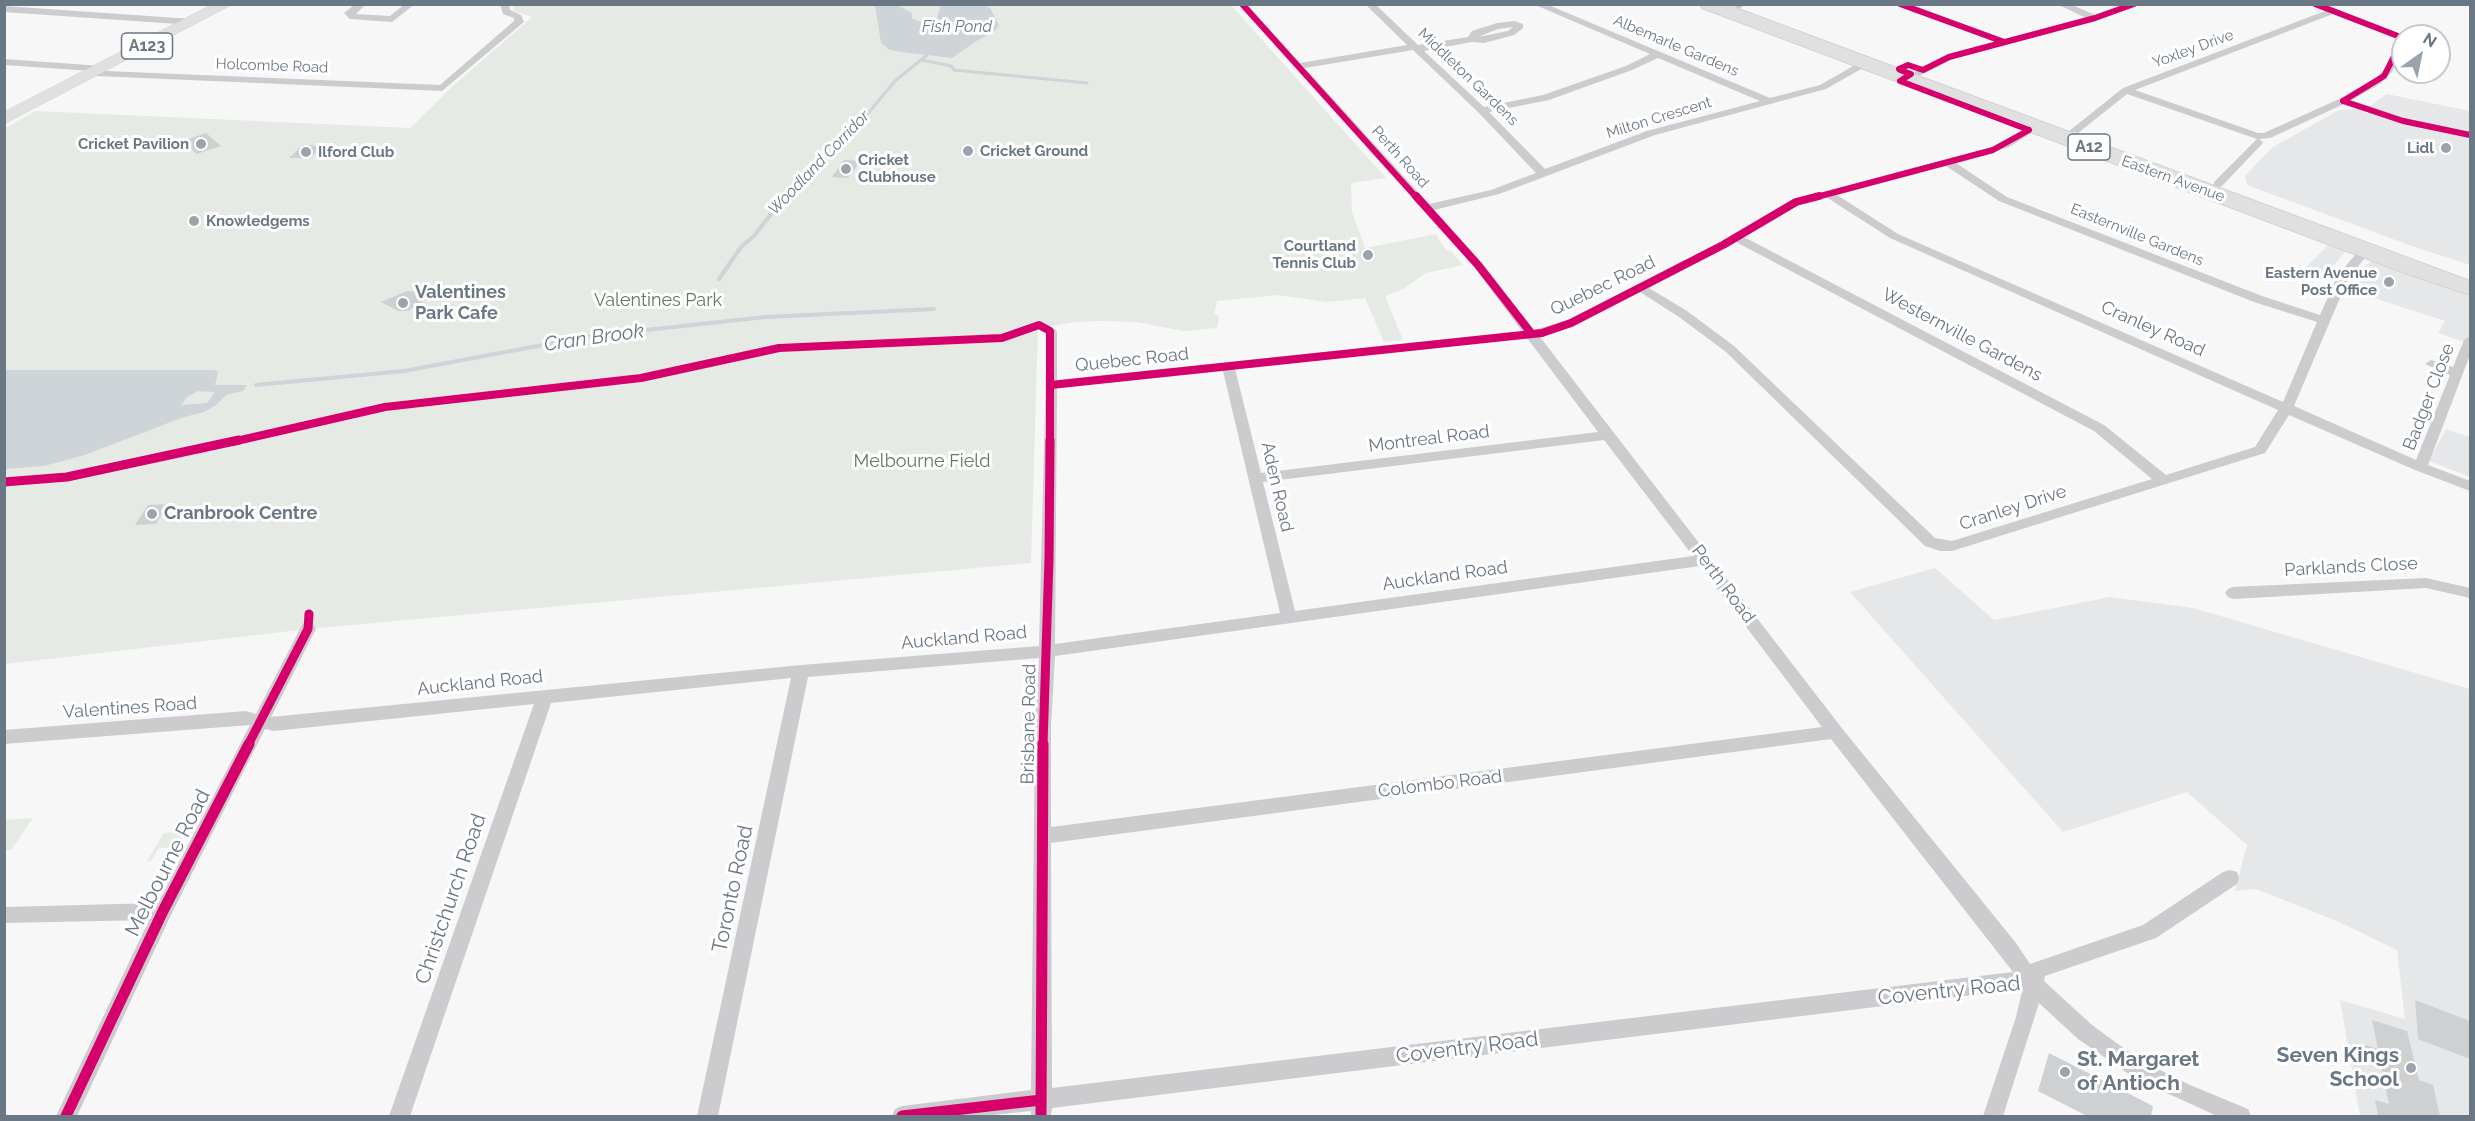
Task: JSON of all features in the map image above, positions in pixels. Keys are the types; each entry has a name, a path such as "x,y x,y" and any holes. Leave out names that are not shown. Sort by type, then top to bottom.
{"highway":[{"name":"Eastern Avenue","path":"1708,4 2470,288"},
{"name":"Eastern Avenue","path":"1738,5 2410,255 2470,274"},
{"path":"2410,255 2470,281"}],"main road":[{"name":"A123","path":"4,119 226,4"}],"street":[{"path":"362,4 350,14 353,17 392,19 411,4"},
{"name":"Holcombe Road","path":"4,62 99,71 442,88 519,22 518,17 506,12 504,4"},
{"name":"Perth Road","path":"1242,4 1478,265 1835,732 2009,949 2032,983 2085,1032 2143,1072 2183,1092 2241,1116"},
{"name":"Middleton Gardens","path":"1369,4 1482,110 1543,174"},
{"path":"1900,4 2004,42"},
{"path":"2061,4 2095,18"},
{"path":"1919,73 1948,57 2095,18 2134,4"},
{"path":"2315,4 2391,32"},
{"name":"Albemarle Gardens","path":"1546,6 1656,55 1769,101"},
{"path":"4,9 192,22"},
{"name":"Yoxley Drive","path":"2074,130 2126,90 2333,12"},
{"path":"1298,66 1472,39"},
{"path":"1482,110 1545,98 1629,68 1656,55"},
{"name":"Milton Crescent","path":"1426,208 1495,192 1651,133 1823,87 1865,63"},
{"path":"2218,184 2257,139 2343,101 2384,76 2391,65"},
{"path":"2126,90 2257,139"},
{"path":"2343,101 2403,121 2470,135"},
{"name":"Quebec Road","path":"1051,386 1542,333 1571,323 1735,237 1796,202 2002,147 2034,127"},
{"name":"Easternville Gardens","path":"1948,162 2003,199 2258,299 2323,320"},
{"name":"Cranley Road","path":"1827,193 1894,236 2420,467 2470,486"},
{"name":"Westernville Gardens","path":"1735,237 2099,428 2162,479"},
{"name":"Cranley Drive","path":"1640,287 1683,314 1730,349 1930,542 1940,546 1952,546 2260,450 2287,407 2342,278 2364,250"},
{"name":"Brisbane Road","path":"1041,1108 1043,726 1047,651 1051,332"},
{"name":"Badger Close","path":"2420,467 2470,339"},
{"path":"2431,364 2457,372"},
{"name":"Aden Road","path":"1228,366 1288,616"},
{"name":"Montreal Road","path":"1255,478 1608,435"},
{"name":"Auckland Road","path":"259,723 274,724 801,671 1047,651 1705,560"},
{"name":"Parklands Close","path":"2233,593 2426,583 2470,593"},
{"name":"Melbourne Road","path":"66,1116 163,911 308,629"},
{"name":"Toronto Road","path":"708,1116 801,671"},
{"name":"Christchurch Road","path":"399,1116 545,696"},
{"name":"Valentines Road","path":"4,737 246,718 259,723"},
{"name":"Colombo Road","path":"1044,836 1835,732"},
{"path":"1993,1116 2026,1017 2032,983 2037,970 2149,932 2230,878"},
{"path":"4,915 163,911"},
{"name":"Coventry Road","path":"902,1116 1041,1108 2014,981 2032,983"}],"shaded area":[{"path":"2387,94 2470,111 2470,132 2416,121 2369,107"},
{"path":"2355,109 2399,123 2470,138 2470,265 2247,185 2245,176 2273,147 2339,110"},
{"path":"2328,245 2346,251 2332,267 2328,276 2304,269"},
{"path":"2372,260 2470,295 2470,344 2438,333 2445,321 2349,290 2363,268"},
{"path":"2446,429 2470,437 2470,477 2429,461"},
{"path":"1935,568 1994,620 2110,597 2193,608 2470,689 2470,1116 2360,1116 2340,1000 2405,1019 2397,950 2337,921 2256,889 2235,891 2247,845 2187,792 2063,832 1850,592"}],"green space":[{"name":"Valentines Park","path":"513,5 1231,5 1386,178 1351,183 1352,212 1365,248 1436,234 1446,250 1451,251 1463,265 1426,273 1403,289 1385,296 1403,340 1384,342 1365,298 1327,302 1278,295 1217,301 1214,314 1219,316 1217,328 1183,331 1136,322 1099,321 1038,328 1031,563 308,629 5,664 5,128 36,111 410,128 454,85 532,17 514,11"},
{"path":"33,818 11,850 5,850 5,820"},
{"path":"184,832 177,847 159,848 151,861 147,861 164,833"}],"water":[{"name":"Fish Pond","path":"875,5 897,5 912,13 912,19 926,23 935,22 941,6 938,5 983,5 990,8 999,25 994,32 952,58 902,52 890,50 881,43"},
{"path":"5,370 215,370 218,372 215,385 247,385 243,391 226,395 204,412 181,418 85,455 44,466 5,469","holes":["198,391 215,392 207,403 181,405 187,397"]}],"building":[{"name":"Cricket Pavilion","path":"206,133 221,146 197,154 182,141"},
{"name":"Ilford Club","path":"303,145 323,146 310,158 289,158"},
{"name":"Cricket Clubhouse","path":"844,160 861,161 848,178 832,177"},
{"name":"Valentines Park Cafe","path":"407,291 413,291 427,299 408,311 398,311 381,302"},
{"name":"Cranbrook Centre","path":"168,504 156,524 135,525 148,505"},
{"path":"2415,1000 2470,1021 2470,1059 2418,1039"},
{"path":"2372,1020 2407,1031 2419,1080 2433,1085 2440,1116 2378,1116 2375,1100 2389,1104 2381,1066 2368,1062 2365,1045 2378,1049"},
{"name":"St. Margaret of Antioch","path":"2049,1053 2153,1106 2151,1116 2087,1116 2038,1091"}],"waterway":[{"name":"Woodland Corridor","path":"784,198 802,175 843,143 895,81 927,55"},
{"path":"922,60 951,66 954,70 1087,83"},
{"name":"Woodland Corridor","path":"719,279 741,247 754,236 785,196"},
{"name":"Cran Brook","path":"256,385 404,371 591,336 765,317 934,309"}],"cycle path":[{"path":"1242,4 1478,265 1531,333"},
{"path":"1900,4 2004,42"},
{"path":"1899,69 1908,65 1923,70 1949,57 2095,18 2134,4"},
{"path":"2315,4 2391,33"},
{"path":"2343,101 2384,76 2391,66"},
{"path":"1900,70 1911,74 1900,81 2029,130"},
{"path":"2343,101 2403,121 2470,135"},
{"path":"1051,385 1542,333 1571,323 1723,245 1796,202 1993,150 2029,130"},
{"path":"4,482 67,477 122,467 385,407 641,378 779,348 1002,338 1039,325 1050,331 1049,559 1043,726 1041,1116"},
{"path":"66,1116 163,911 308,629 309,614"},
{"path":"902,1116 1041,1100"}],"place":[{"name":"Cricket Pavilion","path":"201,144"},
{"name":"Lidl","path":"2446,148"},
{"name":"Cricket Ground","path":"968,151"},
{"name":"Ilford Club","path":"306,152"},
{"name":"Cricket Clubhouse","path":"846,169"},
{"name":"Knowledgems","path":"194,221"},
{"name":"Courtland Tennis Club","path":"1368,255"},
{"name":"Eastern Avenue Post Office","path":"2389,282"},
{"name":"Valentines Park Cafe","path":"403,303"},
{"name":"Cranbrook Centre","path":"152,514"},
{"name":"Seven Kings School","path":"2411,1068"},
{"name":"St. Margaret of Antioch","path":"2065,1072"}],"park label":[{"name":"Melbourne Field","path":"922,462"}]}
